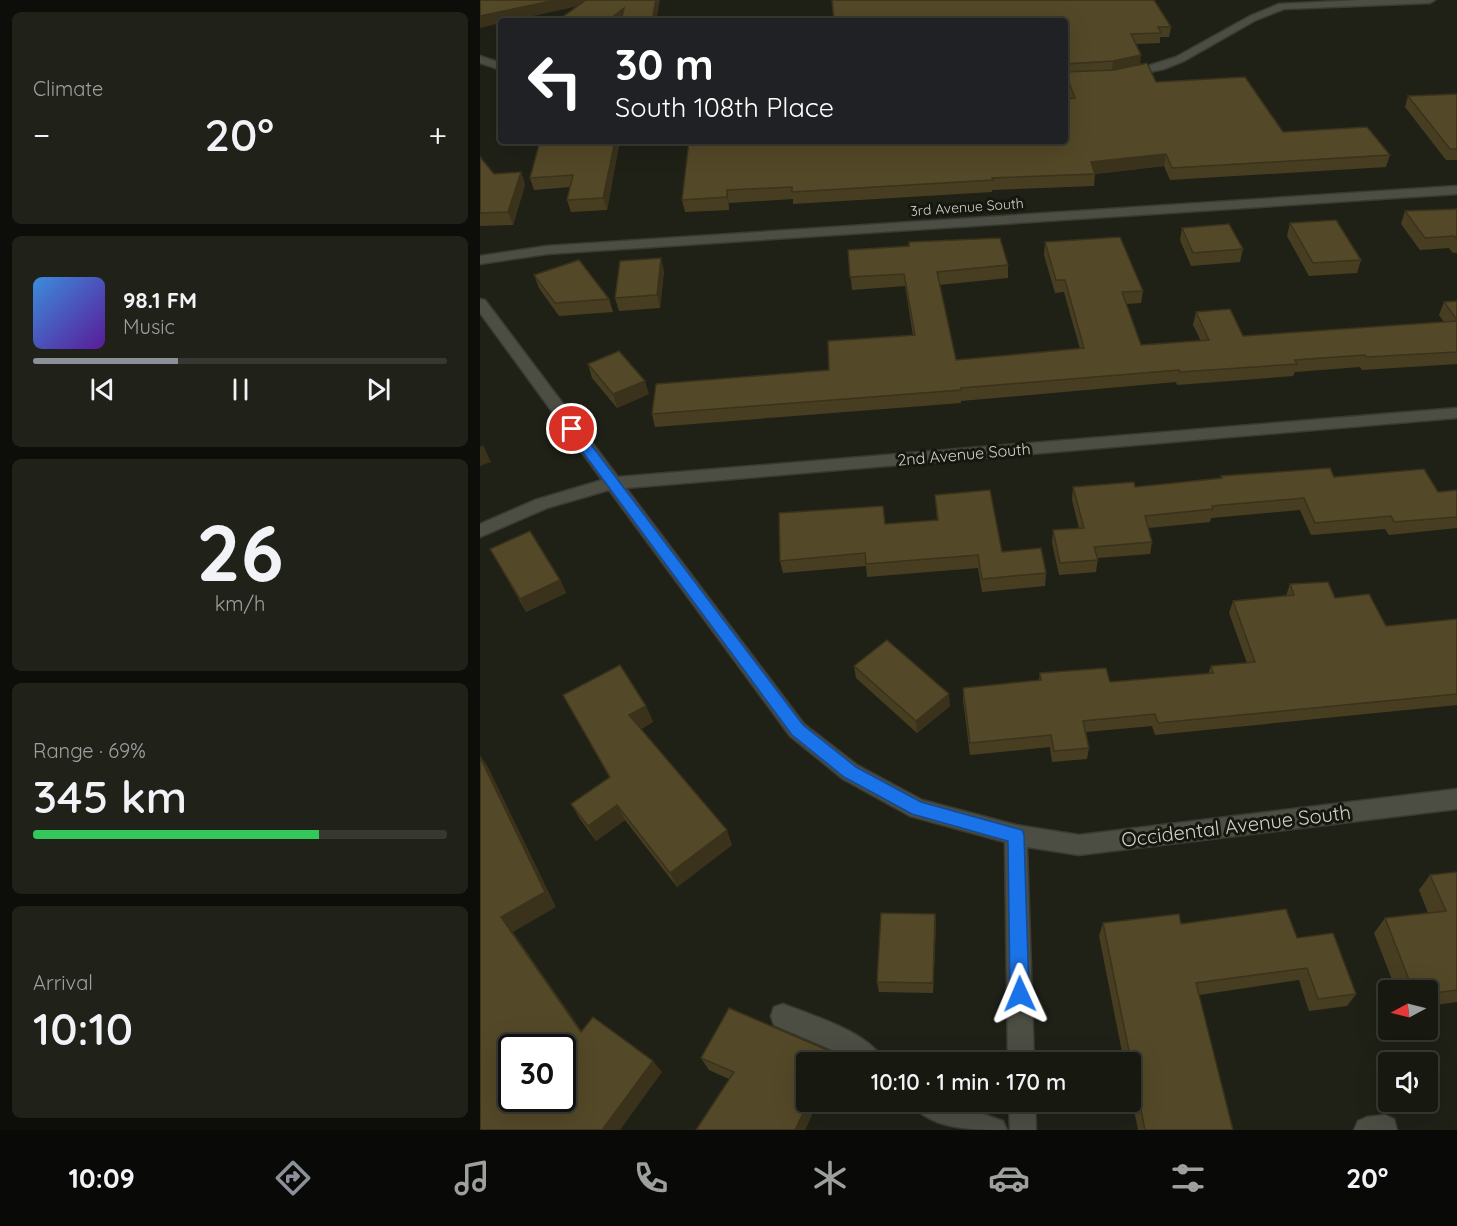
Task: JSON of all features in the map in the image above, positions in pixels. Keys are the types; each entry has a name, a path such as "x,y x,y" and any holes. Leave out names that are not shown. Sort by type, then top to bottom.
{"street":[{"path":"1260,0 1282,6 1430,0"},
{"path":"1112,76 1141,72 1180,59 1253,18 1282,6"},
{"path":"480,59 498,66"},
{"name":"3rd Avenue South","path":"480,260 547,250 1457,190"},
{"name":"Occidental Avenue South","path":"480,303 797,730 850,772 918,809 1016,835 1079,845 1457,799"},
{"name":"2nd Avenue South","path":"480,531 541,504 612,483 1457,413"},
{"path":"1016,835 1021,1052"},
{"path":"783,1016 846,1043 858,1052"},
{"path":"939,1112 994,1130"},
{"path":"1022,1112 1023,1130"}],"building":[{"path":"480,0 556,0 480,16"},
{"path":"586,0 656,0 653,18 622,18 624,8 611,18 561,18"},
{"path":"832,0 1154,0 1171,27 1158,27 1161,33 1131,34 1141,55 1113,61 1068,64 1068,18 834,18"},
{"path":"1147,63 1156,82 1245,77 1283,132 1367,127 1390,155 1172,168 1166,154 1091,162 1095,174 992,178 993,180 792,192 792,187 727,190 727,197 682,200 689,144 1068,144 1068,99 1075,98 1068,80 1068,72 1114,70"},
{"path":"1457,94 1457,149 1450,149 1408,96"},
{"path":"539,144 614,144 603,198 567,200 573,175 530,178"},
{"path":"480,157 494,174 521,172 508,212 480,213"},
{"path":"1457,209 1457,239 1454,236 1425,238 1405,211"},
{"path":"1336,220 1361,260 1313,263 1290,223"},
{"path":"1229,224 1243,249 1193,253 1182,228"},
{"path":"1120,237 1143,291 1122,292 1141,345 1209,340 1196,312 1230,309 1243,336 1457,321 1457,352 1295,360 1297,364 1180,372 1179,370 652,414 656,384 829,370 828,341 915,335 904,274 850,277 848,250 909,246 909,242 1000,238 1008,265 937,272 956,360 1084,348 1065,280 1056,280 1045,242"},
{"path":"661,258 657,295 615,298 620,261"},
{"path":"579,260 609,299 555,303 534,275"},
{"path":"1457,301 1457,320 1444,302"},
{"path":"619,351 645,381 613,394 588,364"},
{"path":"1330,468 1334,477 1424,469 1438,492 1457,490 1457,517 1394,522 1391,516 1315,523 1304,498 1212,506 1213,509 1145,516 1152,542 1094,547 1098,560 1060,563 1053,530 1084,528 1073,487 1134,482 1135,487 1222,478 1221,476"},
{"path":"990,490 1002,552 1041,548 1046,573 982,579 978,555 866,564 865,553 780,561 779,513 883,506 885,524 938,520 935,495"},
{"path":"530,531 560,580 520,599 490,549"},
{"path":"1328,582 1335,598 1369,594 1386,626 1457,619 1457,694 1158,723 1155,714 1083,721 1089,748 1054,751 1051,735 970,743 963,688 1041,680 1040,673 1106,668 1110,682 1213,673 1211,666 1255,662 1233,601 1294,595 1290,584"},
{"path":"887,640 949,694 916,721 854,666"},
{"path":"620,665 646,706 629,715 727,830 670,873 617,805 588,826 571,804 610,777 563,695"},
{"path":"480,757 545,892 501,917 581,1032 593,1017 653,1061 602,1130 480,1130"},
{"path":"1457,872 1457,990 1438,993 1438,980 1409,980 1385,918 1446,911 1430,875"},
{"path":"1286,909 1297,938 1333,933 1356,994 1318,999 1307,968 1196,983 1233,1130 1145,1130 1141,1110 1141,1052 1129,1052 1103,923 1179,914 1181,924"},
{"path":"881,913 935,914 933,983 877,982"},
{"path":"729,1008 832,1052 796,1052 796,1112 804,1112 795,1130 696,1130 734,1072 701,1058"}],"route":[{"path":"572,429 797,730 850,772 918,809 1016,835 1020,994"}]}
